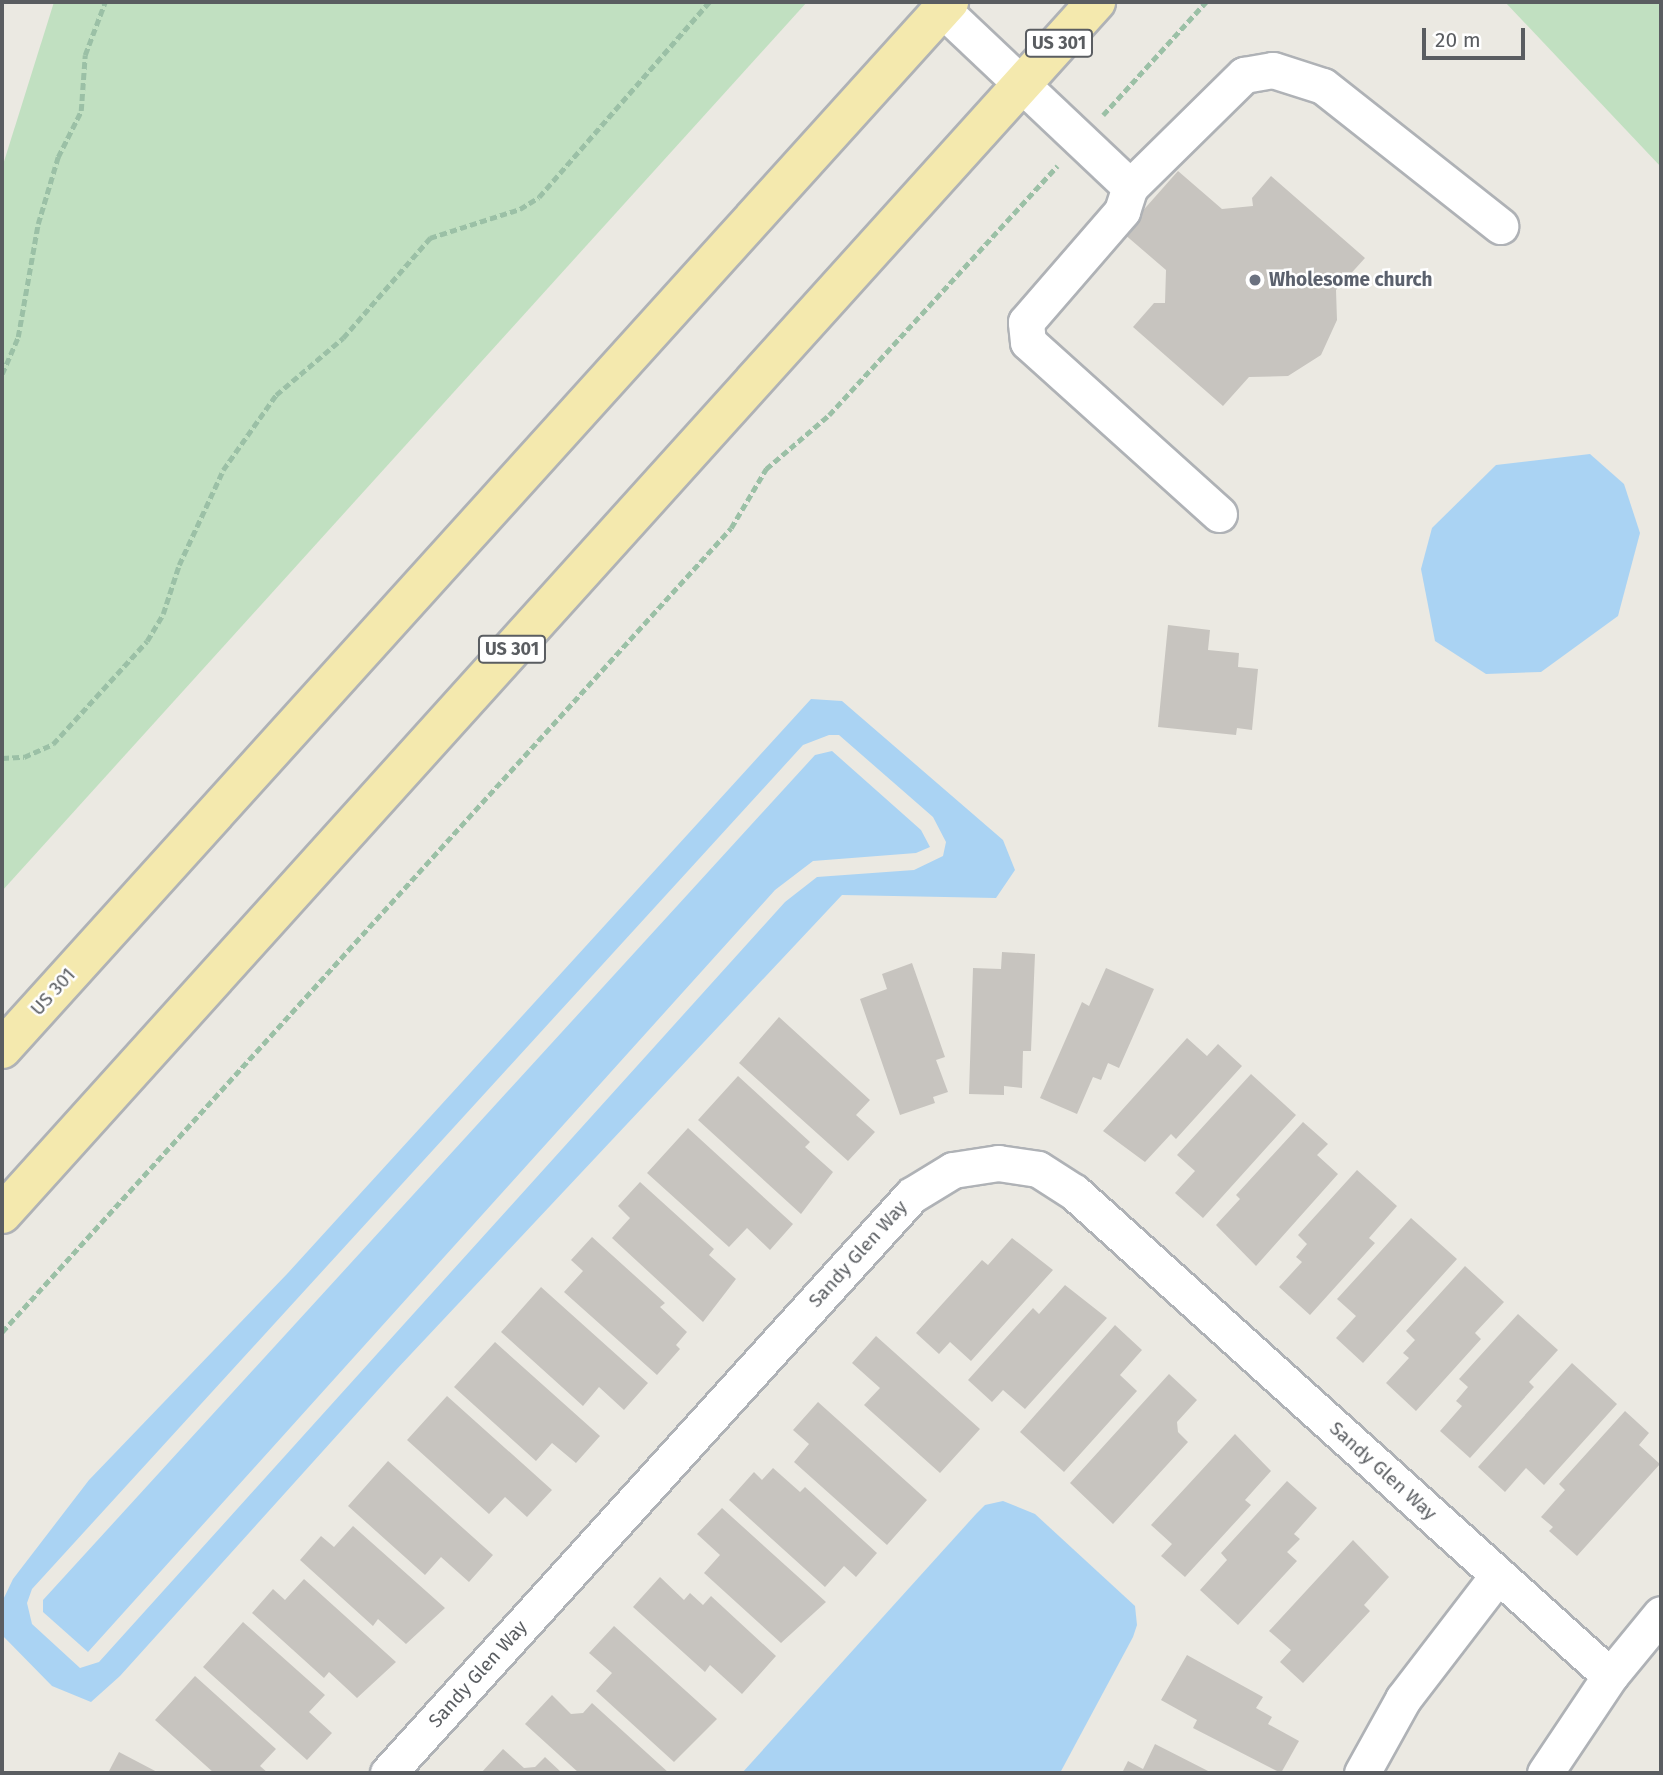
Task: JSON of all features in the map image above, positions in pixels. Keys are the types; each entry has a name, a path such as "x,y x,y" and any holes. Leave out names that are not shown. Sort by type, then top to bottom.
{"main road":[{"name":"US 301","path":"2,1214 1096,2"},
{"name":"US 301","path":"2,1049 946,5"}],"street":[{"path":"946,5 1022,84 1130,187"},
{"path":"1219,514 1028,342 1026,322 1122,211 1130,187 1244,75 1273,70 1324,86 1500,226"},
{"name":"Sandy Glen Way","path":"388,1773 912,1195 953,1170 998,1163 1038,1169 1074,1192 1610,1676"},
{"path":"1362,1773 1403,1699 1498,1575"},
{"path":"1545,1773 1610,1676 1661,1614"}],"path":[{"path":"2,374 18,337 38,224 58,157 81,111 85,55 105,2"},
{"path":"2,758 24,757 53,744 147,641 163,614 179,565 223,470 275,395 352,328 430,238 520,209 539,197 709,2"},
{"path":"2,1332 731,528 766,469 829,415 1206,2"}],"green space":[{"path":"54,2 807,2 2,891 2,168"},
{"path":"1505,2 1661,2 1661,167"}],"water":[{"path":"1590,454 1624,484 1640,533 1618,616 1541,672 1486,674 1435,641 1421,569 1432,528 1496,465"},
{"path":"811,699 842,701 1003,840 1015,870 996,898 842,895 396,1370 120,1676 91,1702 52,1686 2,1635 2,1602 13,1579 89,1480 287,1274","holes":["829,735 839,735 933,817 946,842 943,856 914,870 817,877 785,902 99,1662 80,1668 32,1624 27,1603 32,1589 803,745"]},
{"path":"832,751 921,830 930,847 916,853 813,861 775,890 88,1652 43,1612 43,1600 815,755"},
{"path":"1003,1501 1035,1514 1135,1606 1137,1625 1133,1637 1060,1773 742,1773 976,1514 985,1505"}],"building":[{"name":"Wholesome church","path":"1178,171 1222,209 1253,206 1252,198 1271,176 1365,258 1336,290 1337,320 1321,355 1288,376 1249,377 1223,406 1133,327 1154,303 1165,303 1166,270 1123,233"},
{"path":"1168,625 1210,630 1208,650 1239,653 1238,667 1258,669 1252,730 1237,728 1236,735 1158,727"},
{"path":"1002,952 1035,954 1031,1051 1023,1051 1022,1088 1004,1086 1004,1095 969,1094 973,968 1001,969"},
{"path":"912,963 945,1057 936,1060 948,1092 933,1097 935,1103 900,1115 860,999 887,989 882,974"},
{"path":"1106,968 1154,989 1119,1068 1108,1063 1101,1080 1093,1077 1077,1114 1040,1098 1082,1002 1089,1006"},
{"path":"779,1017 870,1100 856,1115 875,1132 848,1161 739,1063"},
{"path":"1187,1038 1207,1056 1218,1044 1242,1066 1176,1139 1171,1134 1145,1162 1103,1131"},
{"path":"1251,1074 1296,1115 1203,1218 1175,1193 1195,1171 1177,1155"},
{"path":"738,1076 810,1142 805,1147 833,1172 801,1214 698,1120"},
{"path":"1303,1122 1328,1144 1317,1155 1338,1174 1256,1266 1216,1225 1240,1199 1236,1195"},
{"path":"688,1128 793,1224 770,1250 747,1228 729,1247 647,1173"},
{"path":"1357,1170 1397,1206 1369,1238 1375,1243 1310,1315 1279,1287 1302,1262 1296,1257 1307,1244 1298,1235"},
{"path":"640,1182 714,1249 709,1255 736,1279 703,1322 612,1238 630,1218 618,1206"},
{"path":"1411,1218 1457,1259 1363,1363 1336,1338 1356,1316 1337,1299"},
{"path":"592,1237 665,1303 660,1307 687,1332 676,1345 680,1349 657,1375 564,1292 583,1271 571,1260"},
{"path":"1012,1238 1053,1270 971,1361 950,1342 939,1354 916,1333 982,1260 988,1265"},
{"path":"1465,1266 1504,1302 1475,1333 1481,1339 1416,1411 1386,1383 1409,1358 1403,1353 1415,1340 1406,1331"},
{"path":"1065,1285 1107,1318 1025,1409 1003,1390 992,1402 968,1380 1033,1308 1039,1314"},
{"path":"541,1287 648,1383 624,1410 599,1387 583,1406 501,1332"},
{"path":"1518,1314 1558,1350 1529,1382 1534,1387 1470,1458 1440,1431 1462,1406 1456,1401 1468,1387 1459,1379"},
{"path":"1115,1325 1142,1350 1120,1375 1137,1391 1064,1472 1020,1432"},
{"path":"876,1336 980,1429 940,1473 864,1405 880,1388 852,1363"},
{"path":"495,1342 600,1436 576,1463 552,1443 536,1461 454,1387"},
{"path":"1572,1363 1617,1404 1544,1485 1526,1468 1505,1492 1478,1467"},
{"path":"1169,1374 1197,1400 1177,1422 1178,1432 1188,1442 1113,1524 1070,1483"},
{"path":"447,1396 552,1490 527,1517 505,1497 489,1514 407,1440"},
{"path":"818,1402 927,1500 887,1545 794,1462 809,1444 793,1430"},
{"path":"1625,1411 1649,1433 1639,1445 1660,1464 1577,1556 1549,1531 1553,1527 1541,1517 1565,1490 1559,1484"},
{"path":"1235,1434 1271,1471 1245,1500 1251,1505 1185,1577 1161,1556 1172,1544 1151,1525"},
{"path":"388,1461 493,1555 469,1582 441,1557 425,1575 348,1506"},
{"path":"773,1468 800,1492 805,1487 877,1553 856,1577 844,1566 825,1587 729,1500 754,1472 762,1480"},
{"path":"1287,1481 1317,1508 1294,1534 1300,1539 1287,1552 1297,1561 1238,1625 1200,1590 1227,1560 1221,1553"},
{"path":"722,1508 826,1602 781,1643 704,1573 720,1555 697,1534"},
{"path":"353,1526 445,1608 406,1644 378,1619 373,1626 300,1560 321,1536 334,1547"},
{"path":"1353,1540 1389,1577 1364,1605 1370,1611 1303,1683 1280,1662 1291,1650 1269,1631"},
{"path":"660,1577 684,1600 690,1593 703,1605 711,1596 776,1656 742,1694 710,1665 705,1672 633,1607"},
{"path":"304,1579 396,1662 357,1698 329,1672 324,1678 252,1613 273,1589 285,1600"},
{"path":"243,1622 325,1695 309,1712 332,1733 307,1760 203,1667"},
{"path":"614,1626 717,1719 674,1762 596,1691 612,1673 589,1653"},
{"path":"1187,1655 1263,1697 1256,1708 1272,1717 1268,1724 1299,1741 1281,1773 1193,1728 1197,1720 1161,1700"},
{"path":"195,1676 276,1749 260,1766 268,1773 214,1773 155,1720"},
{"path":"552,1695 571,1714 583,1713 592,1703 669,1773 579,1773 525,1724"},
{"path":"1155,1744 1212,1773 1122,1773 1128,1761 1143,1769"},
{"path":"503,1749 524,1768 535,1767 545,1757 562,1773 481,1773"},
{"path":"119,1752 159,1773 108,1773"}],"place":[{"name":"Wholesome church","path":"1255,280"}]}
